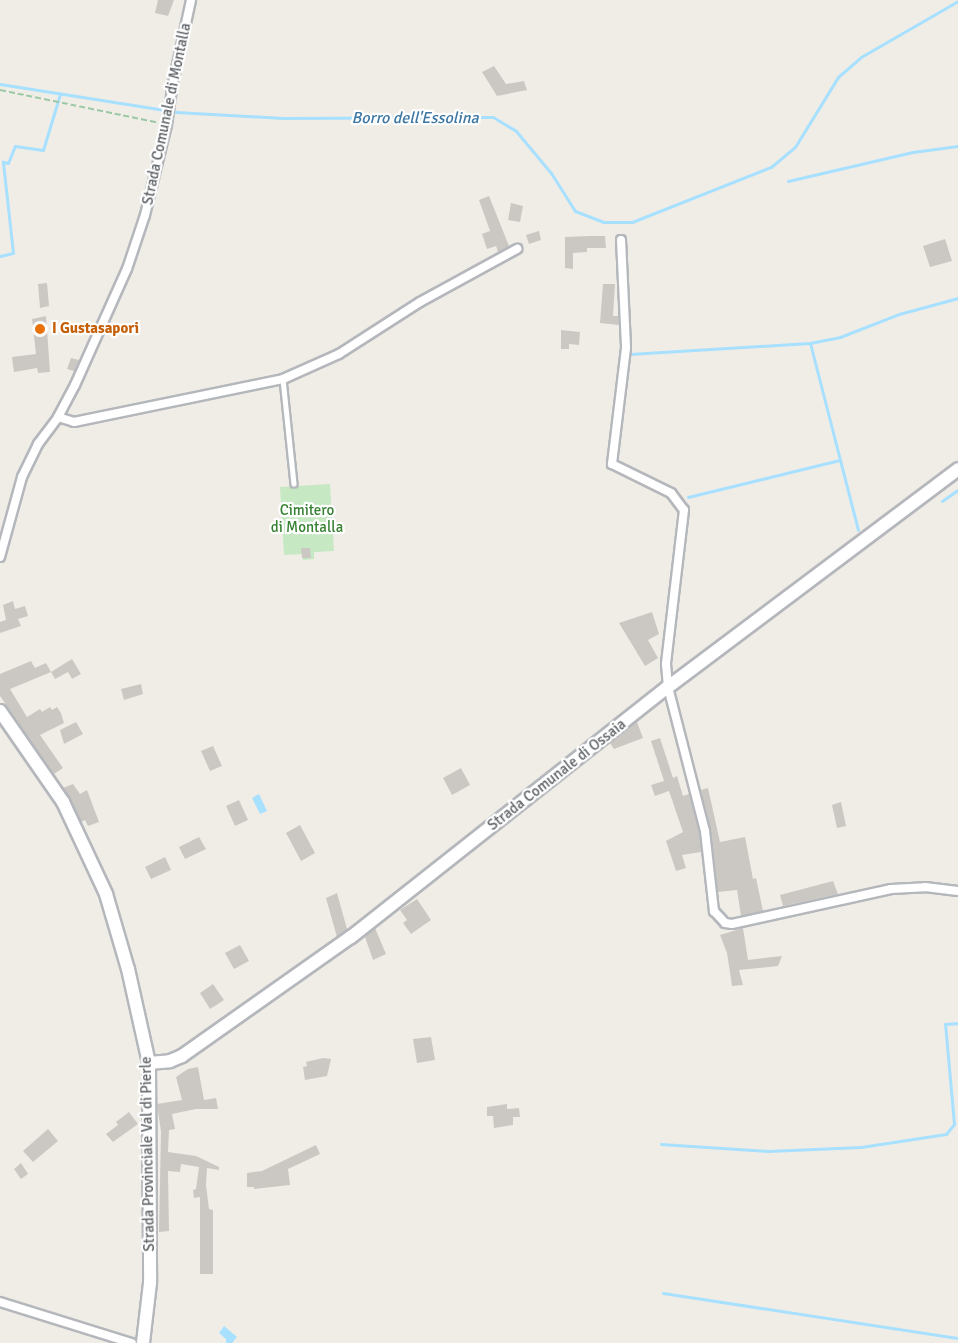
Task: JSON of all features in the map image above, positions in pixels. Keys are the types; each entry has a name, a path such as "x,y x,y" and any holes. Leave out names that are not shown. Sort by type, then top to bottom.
{"street":[{"name":"Strada Comunale di Montalla","path":"0,557 22,477 38,444 58,417 105,323 127,269 145,215 167,125 172,88 191,0"},
{"path":"621,240 626,348 612,464 671,493 684,510 666,664 668,687 705,831 714,911 725,923 767,917 891,889 925,887 958,891"},
{"path":"58,417 74,423 283,379 339,354 420,302 517,249"},
{"name":"Strada Comunale di Ossaia","path":"149,1063 170,1061 182,1056 342,943 668,687 958,469"},
{"name":"Strada Provinciale Val di Pierle","path":"0,711 63,802 106,894 128,969 149,1063 150,1283 143,1343"},
{"path":"0,1302 132,1343"}],"lane":[{"path":"283,379 294,483"}],"path":[{"path":"0,90 167,125"}],"green space":[{"name":"Cimitero di Montalla","path":"330,484 334,551 314,552 314,559 303,560 302,554 284,555 280,487"}],"water":[{"path":"259,794 267,811 260,814 252,798"},
{"path":"224,1326 237,1337 232,1343 226,1343 226,1339 219,1333"}],"building":[{"path":"158,0 174,0 168,16 155,13"},
{"path":"494,66 506,84 524,81 527,90 497,96 482,72"},
{"path":"489,196 509,246 498,252 496,246 487,249 482,234 490,231 479,200"},
{"path":"511,203 523,206 520,222 508,220"},
{"path":"539,231 541,240 529,244 526,235"},
{"path":"605,236 606,248 587,248 587,252 573,253 573,269 565,268 565,237"},
{"path":"945,239 952,261 930,267 923,246"},
{"path":"47,283 49,306 40,308 38,284"},
{"path":"603,284 615,284 613,316 618,316 619,325 600,323"},
{"path":"46,316 50,372 38,373 37,368 14,372 12,357 36,354 32,319"},
{"path":"561,330 580,332 579,345 569,344 569,349 561,349"},
{"path":"71,358 79,360 74,371 67,369"},
{"path":"301,548 310,548 311,558 302,558"},
{"path":"13,601 15,609 25,606 28,616 18,619 21,626 0,633 0,622 6,620 3,605"},
{"path":"652,612 659,634 648,640 658,658 645,666 619,623"},
{"path":"72,659 81,674 72,679 68,672 55,679 51,672"},
{"path":"31,661 35,668 46,663 51,672 10,689 27,717 40,709 42,712 50,707 52,710 57,707 61,713 64,723 40,735 63,768 54,774 0,696 0,674"},
{"path":"141,684 143,694 124,700 121,689"},
{"path":"76,722 83,734 64,744 60,730"},
{"path":"637,722 643,738 614,749 610,743"},
{"path":"660,738 673,778 677,776 683,796 689,794 699,832 701,852 682,855 686,868 676,871 666,841 683,832 669,791 655,796 651,785 664,781 651,741"},
{"path":"213,746 222,766 210,771 201,751"},
{"path":"461,768 470,785 452,795 443,778"},
{"path":"73,784 80,794 87,790 99,822 88,826 85,820 81,822 63,788"},
{"path":"708,788 720,842 745,837 753,879 756,878 763,911 741,916 737,890 718,892 711,830 701,790"},
{"path":"239,800 248,820 235,826 226,806"},
{"path":"841,802 846,826 837,828 832,805"},
{"path":"300,825 315,853 301,861 286,833"},
{"path":"199,837 206,849 185,859 179,847"},
{"path":"165,857 171,870 151,879 145,867"},
{"path":"833,881 838,894 783,906 780,895"},
{"path":"337,893 347,929 337,937 326,898"},
{"path":"417,899 431,920 411,934 403,923 407,920 400,910"},
{"path":"375,928 386,954 373,960 365,937"},
{"path":"743,928 748,960 782,956 778,966 739,970 743,985 732,986 727,953 720,935"},
{"path":"240,945 249,961 234,969 225,953"},
{"path":"213,984 224,1000 210,1009 200,993"},
{"path":"431,1037 435,1060 417,1063 413,1039"},
{"path":"323,1058 331,1059 327,1076 305,1080 303,1067 307,1066 306,1062"},
{"path":"198,1067 204,1100 216,1098 218,1109 196,1109 172,1114 175,1129 169,1130 168,1152 196,1156 219,1167 219,1170 207,1168 206,1185 209,1209 213,1210 213,1274 200,1274 200,1197 194,1198 193,1190 196,1189 199,1167 181,1164 180,1172 168,1171 169,1231 159,1232 161,1132 157,1104 182,1100 176,1077 188,1069"},
{"path":"507,1104 507,1109 519,1108 520,1117 513,1117 513,1125 494,1128 493,1116 487,1116 487,1107"},
{"path":"129,1112 138,1124 113,1142 106,1134"},
{"path":"48,1129 58,1141 33,1162 23,1151"},
{"path":"316,1145 320,1154 288,1169 290,1185 254,1189 254,1187 247,1187 247,1173 262,1171"},
{"path":"21,1163 28,1174 21,1179 14,1169"}],"waterway":[{"name":"Borro dell'Essolina","path":"0,84 176,112 283,118 493,117 516,131 551,173 575,211 603,222 632,222 771,167 795,147 838,77 861,57 958,1"},
{"path":"0,256 13,253 3,162 8,163 15,146 43,150 60,94"},
{"path":"788,181 913,152 958,146"},
{"path":"630,354 810,343 840,337 899,314 958,298"},
{"path":"810,343 858,530"},
{"path":"688,497 840,460"},
{"path":"942,501 958,490"},
{"path":"661,1144 768,1151 861,1147 946,1134 954,1124 945,1024 958,1023"},
{"path":"663,1293 958,1338"}],"place":[{"name":"I Gustasapori","path":"40,329"}]}
